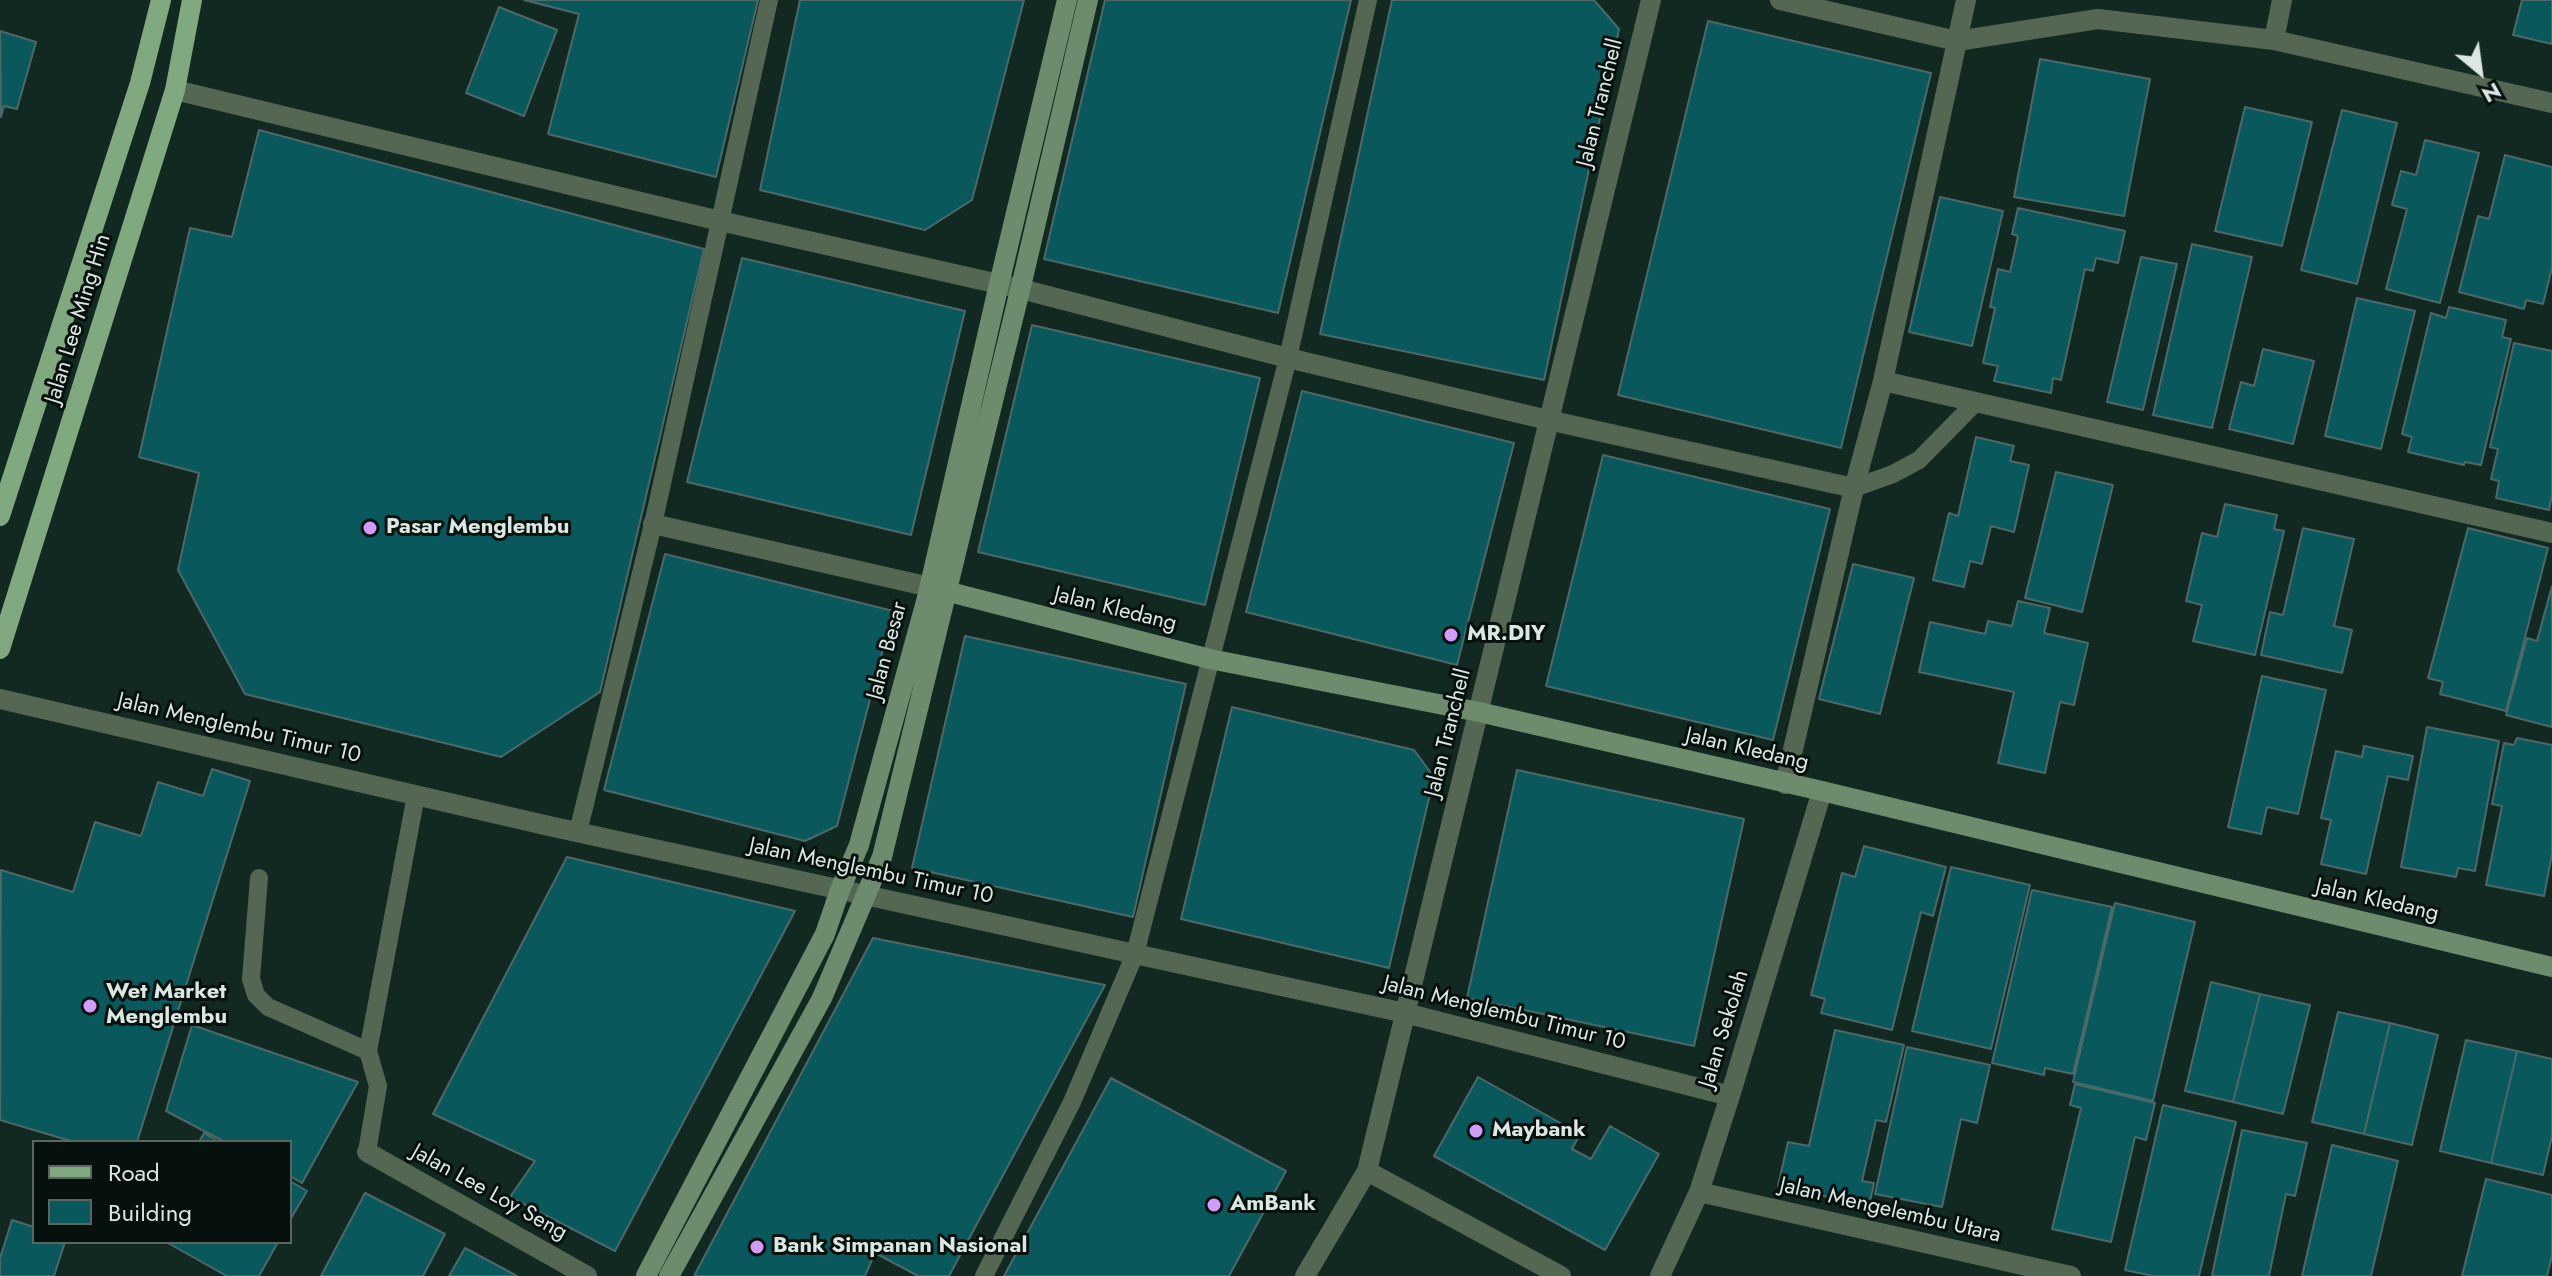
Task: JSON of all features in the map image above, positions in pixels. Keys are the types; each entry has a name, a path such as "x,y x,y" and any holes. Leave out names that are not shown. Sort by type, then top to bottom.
{"main road":[{"name":"Jalan Lee Ming Hin","path":"0,516 140,83 161,0"},
{"name":"Jalan Lee Ming Hin","path":"0,649 175,90 192,0"},
{"name":"Jalan Besar","path":"669,1276 822,998 882,857 905,770 998,289 1067,0"},
{"name":"Jalan Besar","path":"646,1276 825,934 859,845 938,589 1022,283 1088,0"},
{"path":"998,289 1022,283"},
{"name":"Jalan Kledang","path":"938,589 1210,659 1479,712 1822,791 2552,967"}],"street":[{"name":"Jalan Tranchell","path":"1305,1276 1367,1171 1651,0"},
{"path":"1780,0 1957,41 2098,19 2274,40 2552,103"},
{"path":"1785,784 1854,488 1883,381 1966,0"},
{"path":"2274,40 2282,0"},
{"path":"175,90 998,289"},
{"path":"1022,283 1288,358 1854,488"},
{"path":"1883,381 2552,533"},
{"path":"653,524 938,589"},
{"name":"Jalan Menglembu Timur 10","path":"0,699 578,832 1405,1013 1730,1096"},
{"name":"Jalan Sekolah","path":"1660,1276 1699,1192 1822,791"},
{"name":"Jalan Lee Loy Seng","path":"367,1152 587,1276"},
{"path":"1367,1171 1561,1276"},
{"name":"Jalan Mengelembu Utara","path":"1699,1192 2071,1276"}],"lane":[{"path":"578,832 653,524 769,0"},
{"path":"984,1276 1072,1102 1135,954 1288,358 1368,0"},
{"path":"1854,488 1893,474 1919,460 1976,402"},
{"path":"367,1152 378,1086 368,1051 416,795"},
{"path":"259,878 251,979 256,995 268,1007 368,1051"}],"building":[{"path":"524,0 758,0 716,177 548,134 579,14"},
{"path":"800,0 1024,0 972,200 925,230 760,190"},
{"path":"1105,0 1351,0 1278,313 1044,259"},
{"path":"1392,0 1594,0 1619,29 1544,380 1320,334"},
{"path":"2522,0 2552,0 2552,44 2513,35"},
{"path":"499,7 557,30 524,116 466,93"},
{"path":"1708,21 1931,73 1841,448 1618,395"},
{"path":"0,31 36,42 17,109 4,106 1,117"},
{"path":"2040,59 2150,79 2124,216 2014,197"},
{"path":"2245,107 2312,122 2282,246 2215,231"},
{"path":"2342,110 2397,123 2357,284 2301,270"},
{"path":"259,130 704,249 600,692 501,757 245,694 178,570 199,473 139,457 190,228 232,237"},
{"path":"2425,140 2479,153 2440,303 2386,289 2407,209 2392,205 2401,171 2416,175"},
{"path":"2505,155 2552,167 2552,268 2543,304 2526,300 2524,309 2459,292 2478,216 2489,219"},
{"path":"1940,197 2003,211 1972,346 1909,332"},
{"path":"2018,208 2125,231 2118,263 2096,258 2093,271 2085,269 2061,380 2053,378 2051,393 1994,381 1998,366 1983,363 1995,308 1990,307 1998,269 2010,272 2018,236 2012,234"},
{"path":"2192,244 2252,257 2212,428 2153,415"},
{"path":"2141,257 2177,264 2143,410 2107,402"},
{"path":"742,258 965,311 911,535 687,482"},
{"path":"2357,298 2415,311 2381,449 2325,436"},
{"path":"2449,307 2506,320 2502,337 2511,339 2481,465 2465,462 2464,465 2408,452 2412,437 2402,434 2431,313 2446,318"},
{"path":"1032,325 1260,378 1205,605 978,552"},
{"path":"2514,343 2552,351 2552,495 2549,510 2496,498 2499,481 2491,479 2498,449 2490,447"},
{"path":"2263,349 2314,361 2293,444 2229,429 2241,382 2254,386"},
{"path":"1302,391 1514,443 1457,665 1246,612"},
{"path":"1976,437 2014,446 2010,461 2029,465 2014,532 1991,526 1982,564 1970,561 1964,587 1933,580 1949,513 1958,516"},
{"path":"1603,455 1830,509 1773,740 1546,686"},
{"path":"2056,472 2113,485 2082,612 2025,598"},
{"path":"2225,504 2277,515 2274,529 2284,531 2255,655 2193,641 2202,605 2186,601 2202,533 2217,537"},
{"path":"2303,528 2354,539 2334,626 2352,630 2342,673 2261,655 2270,612 2283,615"},
{"path":"2468,528 2548,548 2506,711 2440,694 2443,682 2428,678"},
{"path":"665,554 893,611 837,826 805,841 604,790"},
{"path":"1853,564 1914,578 1880,714 1819,699"},
{"path":"2552,586 2552,727 2506,715 2527,638 2537,641"},
{"path":"2018,601 2050,608 2044,633 2088,643 2074,705 2060,702 2045,773 1998,763 2014,692 1919,672 1930,622 1985,634 1988,621 2012,626"},
{"path":"965,636 1186,684 1133,917 912,868"},
{"path":"2262,676 2326,690 2298,814 2267,807 2261,834 2228,827"},
{"path":"1232,707 1414,750 1434,777 1389,968 1181,919"},
{"path":"2427,727 2499,741 2475,871 2458,868 2456,877 2401,867"},
{"path":"2517,738 2552,745 2552,854 2544,896 2486,885 2502,806 2492,804 2504,743 2514,745"},
{"path":"2364,746 2413,756 2408,780 2388,776 2366,874 2321,864 2331,820 2321,818 2336,751 2362,757"},
{"name":"Wet Market Menglembu","path":"212,769 250,781 138,1140 67,1140 0,1120 1,870 73,892 95,822 141,836 158,782 203,796"},
{"path":"1517,770 1744,819 1694,1046 1467,998"},
{"path":"1864,846 1946,867 1933,916 1921,912 1892,1030 1821,1013 1825,999 1811,995 1842,873 1855,877"},
{"path":"567,857 795,911 615,1251 510,1197 535,1161 433,1114"},
{"path":"1951,867 2030,885 1991,1049 1912,1031"},
{"path":"2032,890 2112,907 2073,1074 2045,1068 2044,1075 1992,1063"},
{"path":"2115,903 2195,922 2153,1101 2073,1082"},
{"path":"873,938 1105,985 949,1276 918,1276 875,1253 865,1276 694,1276"},
{"path":"2211,982 2260,994 2233,1102 2185,1091"},
{"path":"2260,994 2310,1005 2283,1114 2233,1102"},
{"path":"2338,1012 2390,1023 2364,1134 2312,1122"},
{"path":"2390,1023 2438,1035 2412,1145 2364,1134"},
{"path":"192,1025 358,1082 302,1183 292,1177 292,1140 221,1140 166,1111"},
{"path":"1835,1030 1904,1045 1886,1122 1876,1120 1862,1181 1874,1183 1869,1206 1778,1186 1788,1142 1809,1146"},
{"path":"2466,1040 2517,1051 2491,1163 2440,1151"},
{"path":"1907,1047 1990,1065 1977,1123 1961,1119 1942,1207 1875,1194"},
{"path":"2517,1051 2552,1059 2552,1136 2543,1175 2491,1163"},
{"path":"1478,1077 1580,1134 1572,1149 1591,1159 1610,1126 1659,1154 1605,1250 1434,1156"},
{"path":"1111,1078 1286,1171 1229,1276 1004,1276"},
{"path":"2075,1084 2155,1103 2146,1140 2135,1137 2111,1242 2052,1229 2081,1108 2070,1105"},
{"path":"2163,1105 2236,1122 2199,1276 2153,1276 2125,1270"},
{"path":"2242,1130 2307,1143 2295,1196 2286,1194 2269,1276 2212,1276"},
{"path":"204,1133 216,1140 200,1140"},
{"path":"2332,1145 2398,1161 2371,1276 2302,1276"},
{"path":"2486,1179 2552,1195 2552,1256 2547,1276 2462,1276"},
{"path":"292,1182 307,1191 292,1217"},
{"path":"365,1193 445,1234 423,1276 321,1276"},
{"path":"12,1220 32,1226 32,1244 64,1244 54,1276 0,1276 0,1258"},
{"path":"170,1244 277,1244 259,1276 227,1276"},
{"path":"465,1248 517,1276 449,1276"}],"place":[{"name":"Pasar Menglembu","path":"370,528"},
{"name":"MR.DIY","path":"1451,635"},
{"name":"Wet Market Menglembu","path":"90,1006"},
{"name":"Maybank","path":"1476,1131"},
{"name":"AmBank","path":"1214,1205"},
{"name":"Bank Simpanan Nasional","path":"757,1247"}]}
